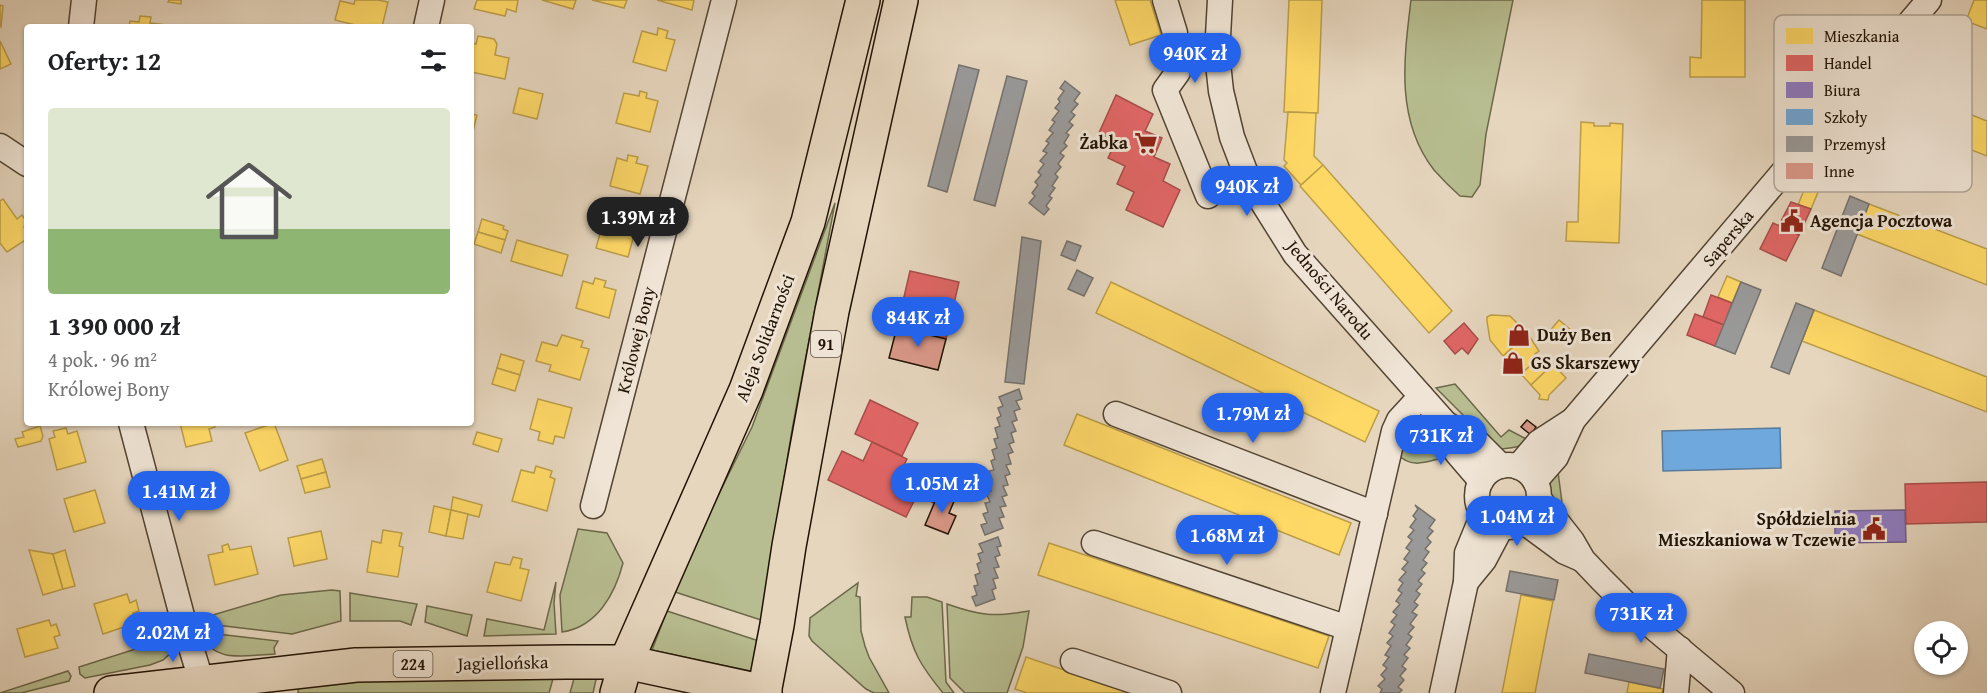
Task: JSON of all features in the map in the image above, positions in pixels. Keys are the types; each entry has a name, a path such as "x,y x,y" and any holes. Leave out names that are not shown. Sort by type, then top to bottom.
{"main road":[{"name":"Aleja Solidarności","path":"621,678 746,390 808,222 863,0"},
{"name":"91","path":"765,692 832,311 901,0"},
{"name":"Jagiellońska","path":"111,693 203,688 357,665 621,678 765,692"},
{"name":"Jagiellońska","path":"203,688 238,693"}],"street":[{"path":"81,24 84,0"},
{"path":"427,24 432,0"},
{"name":"Królowej Bony","path":"593,506 724,0"},
{"path":"1165,0 1175,33 1178,72 1165,90 1204,186"},
{"name":"Jedności Narodu","path":"1220,0 1217,54 1221,91 1232,137 1248,179 1295,254 1446,424 1473,438 1523,478 1572,541 1583,560"},
{"name":"Saperska","path":"1916,15 1929,0"},
{"path":"0,146 24,162"},
{"name":"Saperska","path":"1523,478 1539,442 1573,420 1774,183"},
{"path":"1333,693 1394,431 1400,420 1421,396"},
{"path":"1116,414 1374,514"},
{"name":"Jedności Narodu","path":"1446,424 1457,453 1480,481"},
{"path":"133,426 203,688"},
{"path":"1503,521 1532,515 1523,478 1492,469 1480,481 1477,499 1503,521 1583,560 1629,607 1732,693"},
{"path":"1442,693 1466,582 1484,560 1503,521"},
{"path":"1094,543 1348,628"},
{"path":"1676,693 1680,649"},
{"path":"1073,661 1169,693"}],"green space":[{"path":"1411,0 1513,0 1486,134 1480,185 1472,197 1460,196 1434,170 1413,130 1405,88 1406,44"},
{"path":"835,203 792,430 761,620 675,592 707,518 752,427"},
{"path":"1455,384 1501,437 1509,430 1528,440 1519,446 1500,449 1436,388"},
{"path":"1413,420 1447,457 1415,463 1397,454 1398,443"},
{"path":"1558,472 1563,510 1559,516 1549,493 1550,477"},
{"path":"578,529 607,533 623,563 615,586 603,607 585,623 562,632 560,595"},
{"path":"556,582 554,603 556,634 484,636 487,619 544,630"},
{"path":"858,583 856,596 860,597 861,631 865,646 889,693 874,693 866,689 809,636 810,618"},
{"path":"340,591 341,621 292,634 208,624 206,617 281,595"},
{"path":"350,593 417,604 411,625 400,621 350,621"},
{"path":"912,597 927,597 942,602 946,682 954,693 943,693 923,666 914,649 905,617 911,617"},
{"path":"947,604 987,614 1029,611 1023,647 1007,693 965,693 950,678"},
{"path":"427,606 472,615 467,636 425,622"},
{"path":"667,611 759,641 752,672 652,650"},
{"path":"200,632 278,641 274,648 275,654 232,656 213,650"},
{"path":"175,639 172,652 163,660 150,665 85,678 80,674 79,667 164,640"},
{"path":"68,671 71,676 69,681 21,693 0,693"},
{"path":"554,675 549,693 298,693 299,680"},
{"path":"575,675 597,675 593,693 570,693"}],"building: Mieszkania":[{"path":"169,0 181,0 181,4 168,2"},
{"path":"355,0 388,2 383,24 351,24 335,20 340,1 354,4"},
{"path":"477,0 518,0 516,12 507,9 505,16 474,9"},
{"path":"542,0 576,0 573,9"},
{"path":"592,0 627,0 624,8"},
{"path":"657,0 694,0 692,10"},
{"path":"1115,0 1150,0 1161,35 1130,45"},
{"path":"1289,0 1322,0 1318,113 1284,112"},
{"path":"1702,0 1745,0 1745,77 1690,77 1690,57 1701,58"},
{"path":"1974,0 1987,0 1987,29 1972,23 1972,15 1968,15"},
{"path":"0,5 3,6 1,27 0,26"},
{"path":"140,16 151,17 150,23 158,24 130,24 130,21 139,22"},
{"path":"658,28 668,31 666,38 675,40 666,71 633,62 642,31 657,35"},
{"path":"478,36 494,39 497,44 495,55 509,58 505,79 474,73 474,44 476,44"},
{"path":"0,41 11,64 0,69"},
{"path":"519,88 543,94 537,119 513,113"},
{"path":"640,91 647,93 646,98 658,101 650,132 616,123 624,93 639,96"},
{"path":"1288,112 1316,113 1314,156 1323,165 1301,185 1284,166 1287,163 1284,160"},
{"path":"1972,115 1987,121 1987,156 1972,150"},
{"path":"1581,122 1594,123 1594,126 1610,126 1610,123 1623,124 1619,243 1566,241 1567,222 1578,222"},
{"path":"628,155 638,157 636,163 648,166 640,194 610,186 617,158 627,161"},
{"path":"1323,165 1452,311 1429,333 1300,186"},
{"path":"1803,192 1818,192 1811,209 1798,205"},
{"path":"3,199 17,219 22,215 24,218 24,241 7,252 0,243 0,201"},
{"path":"1869,204 1987,249 1987,285 1857,234"},
{"path":"482,219 504,226 503,229 508,231 505,240 478,232"},
{"path":"604,220 636,228 628,257 596,248"},
{"path":"478,232 505,240 501,253 474,244"},
{"path":"517,240 568,255 562,276 511,261"},
{"path":"1727,276 1741,282 1732,303 1718,297"},
{"path":"595,278 606,281 604,287 616,290 609,318 576,308 583,281 593,284"},
{"path":"1111,282 1379,411 1365,442 1096,313"},
{"path":"1814,310 1987,377 1987,412 1802,341"},
{"path":"1491,315 1510,316 1528,334 1503,356 1490,340 1487,317"},
{"path":"1559,320 1571,330 1561,343 1548,333"},
{"path":"1528,334 1539,351 1535,354 1538,359 1521,374 1503,356"},
{"path":"562,335 583,341 581,347 589,349 580,380 549,371 551,365 536,361 542,342 557,346"},
{"path":"501,354 524,361 520,375 497,368"},
{"path":"1546,356 1553,364 1531,385 1521,374 1538,359 1539,361"},
{"path":"1553,364 1566,378 1549,395 1548,400 1539,399 1540,395 1531,385"},
{"path":"497,368 520,375 515,391 492,384"},
{"path":"538,399 572,408 564,438 555,436 553,444 538,440 540,432 530,429"},
{"path":"1077,414 1351,523 1339,555 1064,445"},
{"path":"40,426 43,436 41,441 18,447 15,439 24,437 22,432"},
{"path":"181,426 215,426 209,429 212,441 186,447"},
{"path":"265,426 275,426 288,460 260,471 245,433"},
{"path":"66,428 68,434 77,431 86,462 57,470 49,439 55,437 53,431"},
{"path":"477,432 502,439 498,452 473,444"},
{"path":"322,459 326,472 301,479 297,466"},
{"path":"536,466 552,471 550,477 555,479 547,511 512,501 521,470 534,473"},
{"path":"326,472 330,487 305,493 301,479"},
{"path":"95,490 105,523 74,532 64,499"},
{"path":"453,497 482,505 479,517 451,510"},
{"path":"434,506 451,510 446,536 429,532"},
{"path":"451,510 468,514 463,539 446,536"},
{"path":"383,530 402,533 399,546 403,547 398,577 367,572 372,541 381,543"},
{"path":"321,531 327,559 294,566 288,538"},
{"path":"1049,543 1329,636 1318,668 1038,575"},
{"path":"228,544 230,550 251,546 258,574 215,585 208,555 223,552 222,546"},
{"path":"29,550 53,554 63,589 43,595"},
{"path":"65,550 75,586 63,589 53,554"},
{"path":"513,557 522,559 520,568 529,570 521,601 487,592 495,562 510,565"},
{"path":"127,594 130,603 136,600 139,611 133,613 136,623 103,634 94,604"},
{"path":"1521,595 1553,601 1535,693 1502,693"},
{"path":"49,620 51,626 56,624 60,635 54,637 58,648 25,657 17,629"},
{"path":"1026,657 1132,693 1027,693 1015,689"},
{"path":"1629,682 1663,689 1662,693 1627,693"}],"building: Handel":[{"path":"1116,95 1153,114 1145,131 1162,138 1154,157 1170,164 1163,181 1180,190 1163,227 1126,210 1134,192 1117,184 1125,166 1108,158 1116,141 1099,133"},
{"path":"1791,202 1811,209 1799,235 1779,225"},
{"path":"1773,223 1799,235 1786,261 1760,249"},
{"path":"910,271 959,282 946,339 897,327"},
{"path":"1711,295 1732,303 1724,325 1703,317"},
{"path":"1695,314 1724,325 1715,346 1687,335"},
{"path":"1464,323 1478,339 1468,354 1462,348 1455,354 1444,341"},
{"path":"870,400 918,423 902,456 855,434"},
{"path":"872,442 907,459 898,477 919,487 930,465 948,474 934,503 917,495 906,517 828,480 842,451 863,461"},
{"path":"1987,482 1987,522 1906,524 1905,484"}],"building: Biura":[{"path":"1905,510 1906,542 1835,543 1835,511"}],"building: Szkoły":[{"path":"1780,428 1781,468 1663,471 1662,431"}],"building: Przemysł":[{"path":"959,65 979,70 947,192 928,186"},
{"path":"1007,76 1027,81 995,206 974,200"},
{"path":"1065,81 1080,93 1074,101 1078,104 1071,112 1075,115 1069,122 1073,125 1066,133 1069,135 1064,143 1067,146 1060,153 1064,156 1058,164 1061,167 1055,174 1058,177 1052,186 1055,188 1049,196 1052,198 1046,206 1049,209 1044,215 1029,203 1035,196 1032,193 1038,185 1035,182 1041,175 1038,172 1044,164 1040,161 1047,153 1043,151 1049,143 1046,141 1053,133 1049,130 1055,122 1052,120 1059,111 1055,108 1060,102 1058,99 1064,91 1060,88"},
{"path":"1850,196 1869,204 1841,276 1822,268"},
{"path":"1022,237 1041,241 1024,384 1005,382"},
{"path":"1067,241 1081,246 1075,261 1061,255"},
{"path":"1077,270 1093,278 1084,296 1068,289"},
{"path":"1741,282 1761,290 1735,354 1715,346"},
{"path":"1796,303 1814,310 1789,374 1771,367"},
{"path":"1019,389 1022,399 1016,401 1020,409 1014,411 1017,420 1012,422 1016,431 1011,433 1014,442 1009,444 1013,452 1008,454 1011,464 1006,465 1010,474 1005,476 1008,485 1003,486 1007,495 1002,497 1006,506 1000,507 1004,517 999,518 1003,528 985,535 981,525 987,523 983,514 988,512 985,503 990,502 986,493 991,491 988,482 992,480 989,471 994,470 991,461 995,459 992,450 997,448 994,439 998,438 995,428 1000,426 997,418 1001,416 998,408 1003,406 999,397"},
{"path":"1415,505 1435,520 1429,528 1433,531 1427,538 1431,542 1425,549 1429,552 1423,560 1427,563 1421,570 1425,573 1418,581 1422,584 1416,591 1420,594 1414,602 1418,605 1412,612 1417,615 1410,624 1414,627 1408,634 1412,637 1406,645 1410,648 1404,655 1408,658 1402,666 1406,669 1400,676 1404,680 1398,687 1402,690 1399,693 1380,693 1382,689 1378,686 1385,679 1381,675 1387,668 1383,665 1389,657 1385,655 1391,646 1387,643 1393,636 1389,633 1395,625 1391,622 1397,615 1393,612 1400,604 1396,601 1402,593 1398,590 1403,583 1399,580 1406,572 1402,569 1408,562 1404,559 1410,551 1406,548 1412,540 1408,537 1414,530 1410,527 1416,519 1413,516 1418,509"},
{"path":"998,537 1001,546 997,547 1000,555 995,557 999,567 994,568 998,578 993,579 996,588 992,590 995,599 976,606 972,597 977,595 974,586 978,585 975,575 980,573 977,564 981,562 978,554 983,552 979,544"},
{"path":"1510,571 1558,580 1554,600 1506,591"},
{"path":"1589,654 1664,669 1660,688 1585,673"}],"building: Inne":[{"path":"897,327 946,339 938,370 889,358"},
{"path":"1527,420 1536,427 1531,435 1521,427"},
{"path":"939,492 955,499 949,513 956,516 948,534 925,525"}],"place":[{"name":"Żabka","path":"1146,143"},
{"name":"Agencja Pocztowa","path":"1792,221"},
{"name":"Duży Ben","path":"1519,335"},
{"name":"GS Skarszewy","path":"1513,363"},
{"name":"Spółdzielnia Mieszkaniowa w Tczewie","path":"1874,529"}]}
